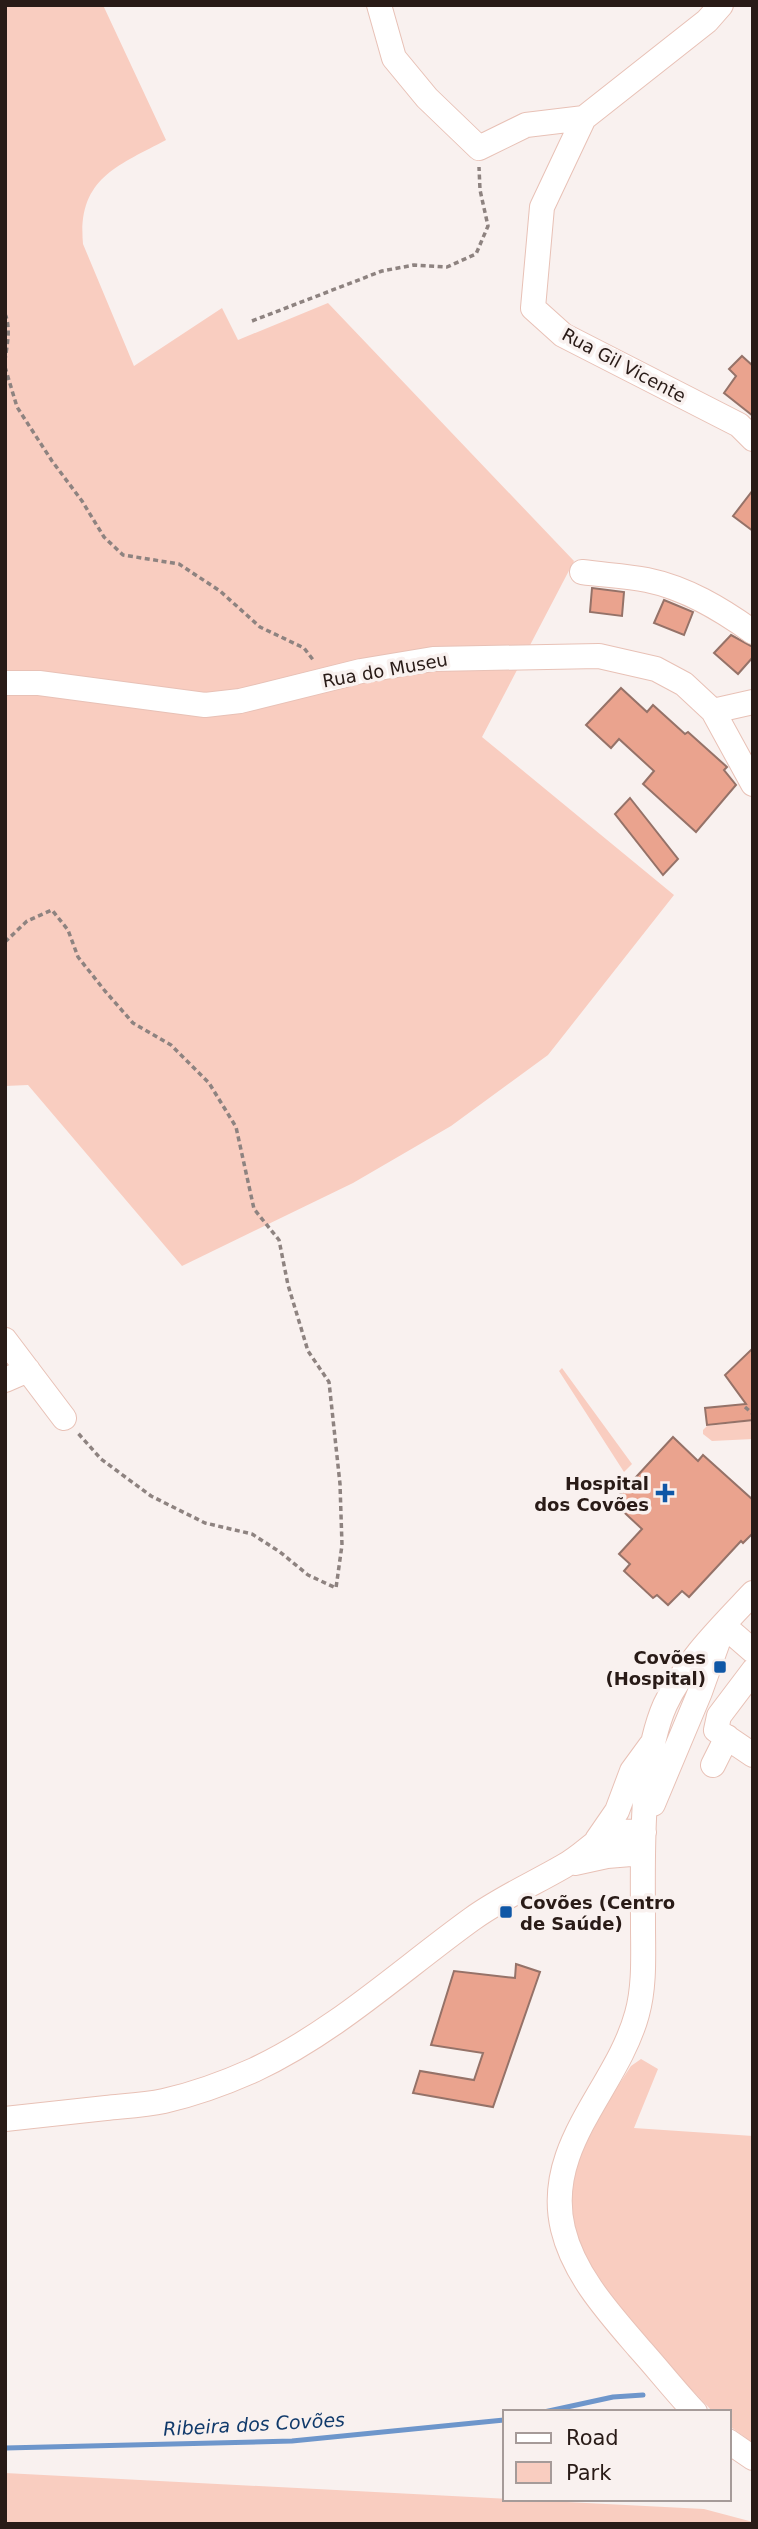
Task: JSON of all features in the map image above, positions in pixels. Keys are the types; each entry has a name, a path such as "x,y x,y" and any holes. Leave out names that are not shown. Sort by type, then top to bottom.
{"street":[{"path":"379,5 394,58 426,98 479,148 526,125 584,118"},
{"name":"Rua Gil Vicente","path":"721,5 707,21 584,118 542,207 533,308 563,335 740,425 753,439"},
{"path":"582,572 648,580 684,592 724,611 753,632"},
{"name":"Rua do Museu","path":"5,683 39,683 205,705 240,701 361,671 433,659 599,656 656,669 684,684 713,711 753,783"},
{"path":"713,711 753,702"},
{"path":"5,1340 64,1418"},
{"path":"5,1380 28,1370"},
{"path":"693,2410 606,2308 580,2270 563,2229 559,2192 565,2160 578,2128 624,2052 637,2013 643,1973 644,1836 652,1744 665,1706 679,1681 723,1625 753,1593"},
{"path":"723,1625 753,1651"},
{"path":"567,1864 607,1856 644,1836 723,1625"},
{"path":"753,1671 719,1716 716,1730 753,1755"},
{"path":"713,1765 727,1737"},
{"path":"594,1843 611,1822 626,1792 632,1771 652,1744"},
{"path":"5,2119 161,2102 204,2090 254,2069 301,2045 355,2010 473,1918 500,1900 567,1864 594,1843 611,1833 623,1830 644,1836"},
{"path":"730,2442 753,2458"}],"path":[{"path":"252,321 383,271 414,265 447,267 476,254 488,226 480,190 479,148"},
{"path":"5,314 8,317 5,360"},
{"path":"5,367 17,407 104,537 123,555 179,564 220,591 260,627 304,648 330,678"},
{"path":"5,942 27,921 52,910 68,930 78,957 105,991 133,1023 171,1045 209,1083 236,1127 254,1209 279,1240 288,1285 308,1351 329,1382 340,1484 342,1545 336,1588 308,1575 253,1534 205,1523 151,1496 101,1459 64,1418"},
{"path":"745,1407 753,1414"}],"green space":[{"path":"5,5 103,5 166,140 104,177 87,204 83,222 83,244 134,366 222,308 238,340 328,303 574,561 482,737 674,895 548,1055 451,1126 353,1183 182,1266 28,1085 5,1086"},
{"path":"562,1368 632,1464 624,1472 559,1371"},
{"path":"752,1421 753,1439 712,1441 703,1434 707,1426"},
{"path":"641,2059 658,2069 634,2128 753,2136 753,2443 730,2426 730,2410 711,2410 632,2325 594,2274 573,2226 571,2186 580,2150 607,2101 631,2066"},
{"path":"5,2473 503,2499 503,2501 704,2509 753,2522 753,2524 5,2524"}],"building":[{"path":"742,356 753,366 753,416 724,393 736,376 729,369"},
{"path":"753,490 753,531 733,516"},
{"path":"592,588 624,592 622,616 590,612"},
{"path":"664,600 693,612 684,635 654,623"},
{"path":"731,635 753,647 753,657 738,674 714,653"},
{"path":"621,688 647,712 653,705 727,767 724,770 736,785 696,832 643,784 654,771 619,739 611,748 586,725"},
{"path":"630,798 678,859 663,875 615,814"},
{"path":"753,1348 753,1420 707,1425 705,1408 746,1404 725,1375"},
{"path":"673,1437 698,1461 703,1455 753,1500 753,1533 743,1543 741,1541 689,1597 682,1591 668,1605 657,1595 653,1598 624,1571 630,1564 619,1554 642,1529 613,1502"},
{"path":"516,1964 540,1972 493,2107 413,2093 420,2071 474,2080 483,2053 431,2045 454,1971 515,1978"}],"waterway":[{"name":"Ribeira dos Covões","path":"553,2410 613,2397 643,2395"},
{"name":"Ribeira dos Covões","path":"5,2448 292,2441 503,2420"}],"place":[{"name":"Hospital dos Covões","path":"665,1493"},
{"name":"Covões (Hospital)","path":"720,1667"},
{"name":"Covões (Centro de Saúde)","path":"506,1912"}]}
